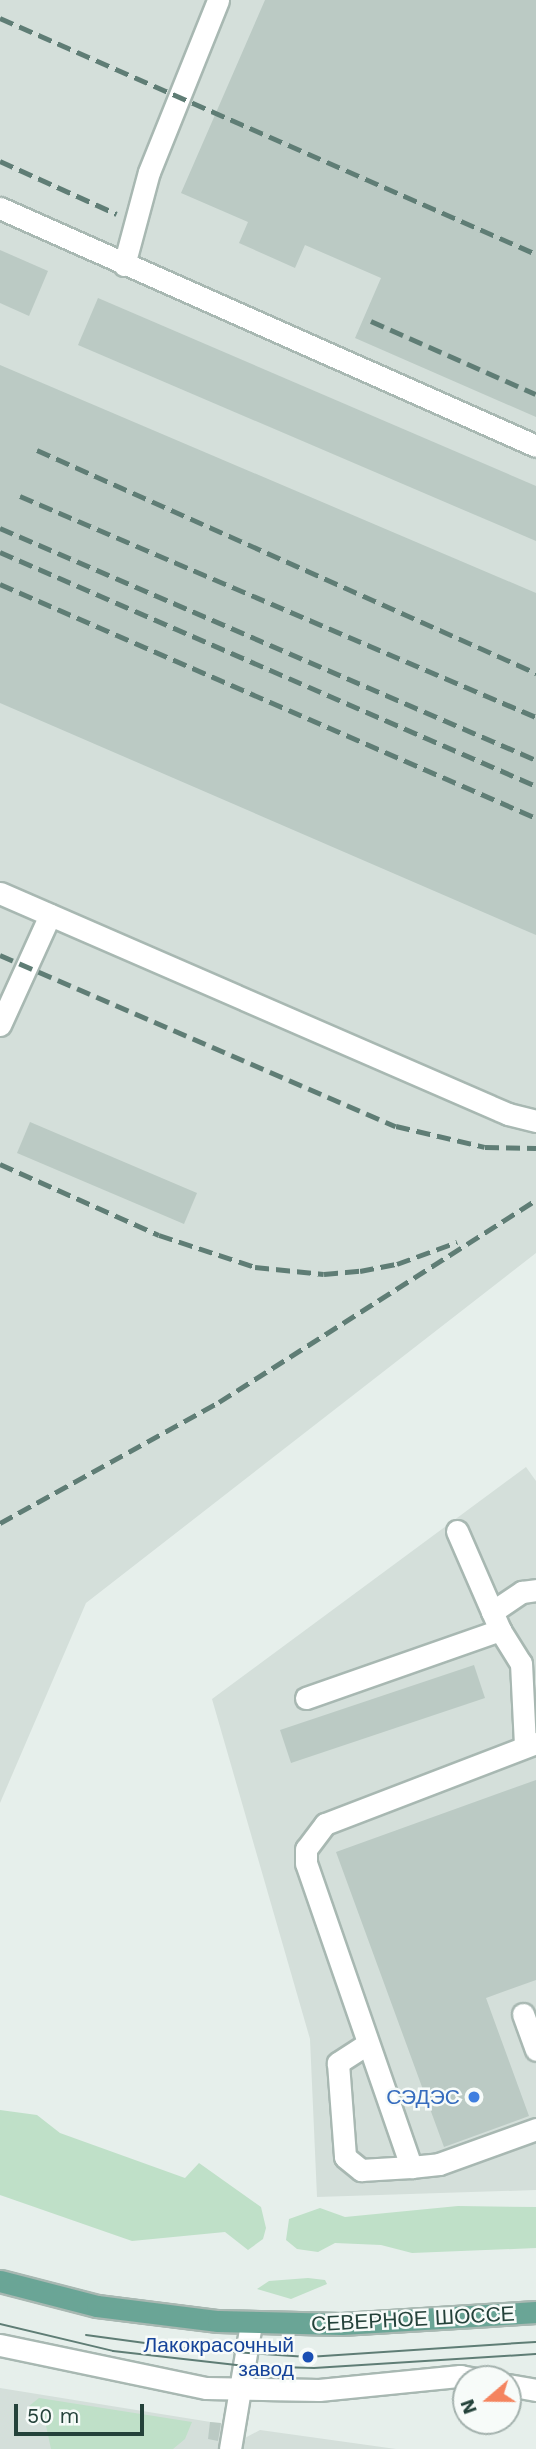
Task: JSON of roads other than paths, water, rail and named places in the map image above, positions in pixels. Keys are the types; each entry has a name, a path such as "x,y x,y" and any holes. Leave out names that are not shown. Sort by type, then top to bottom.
{"main road":[{"name":"СЕВЕРНОЕ ШОССЕ","path":"0,2281 97,2306 251,2323 341,2324 536,2312"}],"lane":[{"path":"124,265 149,172 218,0"},
{"path":"0,208 536,446"},
{"path":"0,893 508,1114 536,1121"},
{"path":"0,1024 50,915"},
{"path":"411,2167 310,1881 306,1849 311,1838 325,1824 531,1744 529,1658 496,1621 457,1531"},
{"path":"306,1698 496,1621 522,1592 536,1590"},
{"path":"523,2014 536,2050"},
{"path":"367,2045 338,2063 345,2157 361,2170 439,2164 536,2129"},
{"path":"230,2449 242,2390 251,2323"},
{"path":"0,2346 173,2384 242,2390 319,2390 452,2377"}],"tram line":[{"path":"0,2324 113,2351 245,2366 314,2368 536,2354"},
{"path":"86,2335 189,2349 308,2357 536,2342"}],"railway":[{"path":"0,18 536,254"},
{"path":"0,161 117,214"},
{"path":"371,321 536,394"},
{"path":"37,450 536,673"},
{"path":"20,496 536,717"},
{"path":"0,528 536,760"},
{"path":"0,552 536,786"},
{"path":"0,584 536,818"},
{"path":"0,955 396,1126 485,1147 536,1148"},
{"path":"0,1164 159,1235 255,1267 324,1274 360,1271 397,1264 457,1242"},
{"path":"0,1523 219,1402 536,1200"}],"place":[{"name":"СЭДЭС","path":"474,2097"},
{"name":"Лакокрасочный завод","path":"308,2357"}]}
